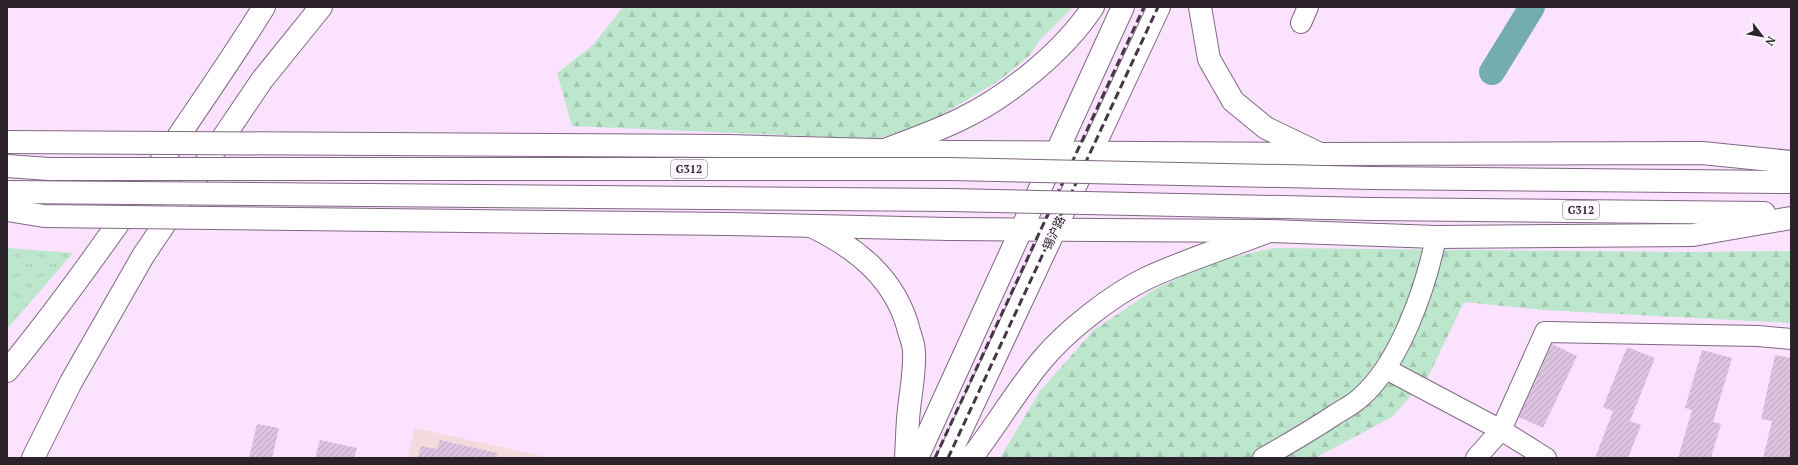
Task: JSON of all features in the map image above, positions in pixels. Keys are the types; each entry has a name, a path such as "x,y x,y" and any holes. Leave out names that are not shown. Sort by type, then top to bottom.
{"main road":[{"path":"7,371 51,317 97,254 230,61 264,7"},
{"path":"33,458 71,382 143,256 262,80 321,7"},
{"path":"885,150 962,119 994,99 1028,75 1051,56 1086,18 1093,7"},
{"path":"917,458 1123,7"},
{"name":"锡沪路","path":"948,458 1159,7"},
{"path":"1200,7 1209,59 1233,101 1266,128 1320,154"},
{"path":"7,142 728,146 885,150 1320,154 1702,154 1791,162"},
{"name":"G312","path":"7,166 49,169 950,169 1372,178 1791,182"},
{"name":"G312","path":"7,192 950,200 1371,209 1693,211 1791,214"},
{"path":"7,210 44,216"},
{"path":"7,214 44,216 1269,231 1436,237 1693,235 1791,218"},
{"path":"811,226 836,238 858,253 877,270 893,292 906,319 914,350 914,378 909,409 906,458"},
{"path":"971,458 990,434 1014,396 1043,359 1074,329 1107,303 1146,279 1269,231"}],"street":[{"path":"1263,458 1303,436 1361,398 1386,369 1412,316 1430,269 1436,237"},
{"path":"1476,458 1501,430 1545,332 1758,336 1791,339"},
{"path":"1386,369 1501,430 1546,458"}],"shaded area":[{"path":"415,428 551,458 408,458"}],"green space":[{"path":"623,7 1073,7 1039,41 1030,55 1000,80 933,120 878,139 572,126 557,73 592,46"},
{"path":"7,248 73,253 7,329"},
{"path":"1273,248 1689,252 1791,251 1791,323 1544,310 1464,302 1428,377 1392,417 1315,458 1000,458 1040,391 1094,330 1155,289 1213,262"}],"building":[{"path":"1552,344 1577,356 1543,428 1519,417"},
{"path":"1627,347 1655,358 1630,421 1641,425 1628,458 1595,458 1613,411 1603,407"},
{"path":"1702,350 1732,358 1713,422 1721,424 1711,458 1678,458 1692,410 1685,408"},
{"path":"1775,355 1791,358 1791,458 1763,458 1772,421 1761,419"},
{"path":"257,424 279,428 272,458 249,458"},
{"path":"320,440 357,448 354,458 315,458"},
{"path":"440,440 497,453 497,458 418,458 421,446 437,449"}],"waterway":[{"path":"1492,72 1532,7"}],"railway":[{"path":"935,458 1144,7"},
{"path":"948,458 1158,7"}]}
